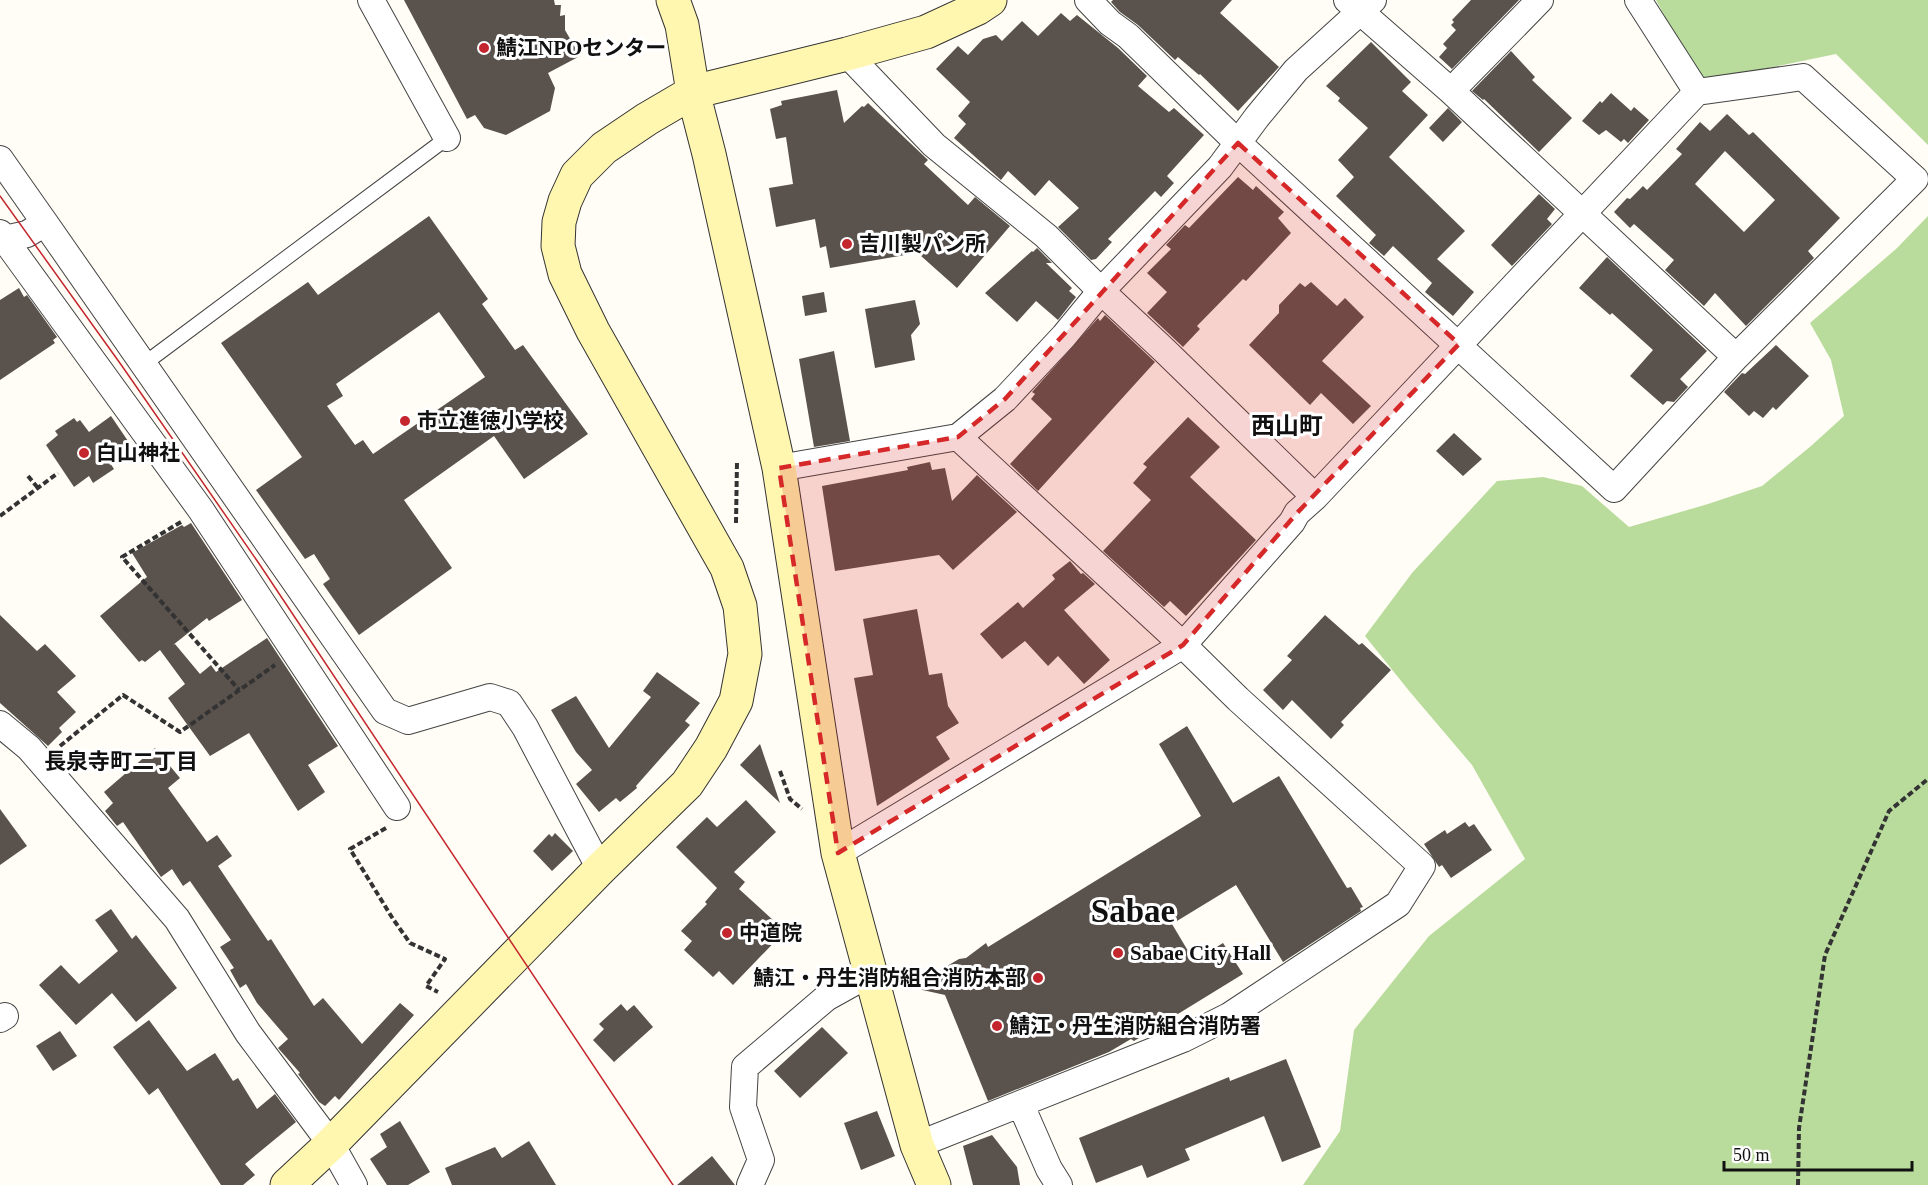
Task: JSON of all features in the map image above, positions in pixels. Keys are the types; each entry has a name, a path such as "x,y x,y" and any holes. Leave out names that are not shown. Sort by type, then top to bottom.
{"street":[{"path":"371,0 447,138"},
{"path":"673,0 682,25 693,92 779,468 838,853 917,1145 934,1185"},
{"path":"287,1185 332,1144 600,869 687,784 711,747 736,701 745,654 740,606 727,568 593,331 565,274 558,246 560,222 565,201 577,175 604,148 693,92 926,32 990,0"},
{"path":"838,853 1183,645 1292,522 1297,513 1315,497 1459,344 1582,213 1697,92 1803,77 1915,179 1736,357 1614,489 1459,344 1238,143 1088,0"},
{"path":"1451,91 1540,0"},
{"path":"1638,0 1697,92"},
{"path":"779,468 958,437 1005,399 1064,336 1101,291 1220,167 1296,70 1360,4 1736,357"},
{"path":"847,54 934,145 1046,236 1315,497"},
{"path":"0,159 385,711 408,721 490,698 509,703 525,727 600,869"},
{"path":"45,223 27,234 2,238 201,510 397,807"},
{"path":"917,1145 1184,1038 1229,1016 1398,904 1422,866 1238,699 1183,645 958,437"},
{"path":"0,724 41,761 177,919 248,1033 332,1144 354,1185"},
{"path":"750,1185 761,1160 743,1107 745,1067 826,998 853,983"},
{"path":"1021,1105 1049,1169 1059,1185"}],"lane":[{"path":"144,364 447,138"}],"path":[{"path":"736,525 737,461"},
{"path":"0,516 58,473"},
{"path":"28,476 38,488"},
{"path":"201,510 122,557 239,690"},
{"path":"41,761 123,695 180,732 294,651"},
{"path":"780,771 790,798 807,814"},
{"path":"1798,1185 1799,1128 1825,956 1888,811 1928,779"},
{"path":"397,807 405,816 350,849 410,943 445,959 426,986 438,992"}],"highlighted area":[{"path":"1238,143 1459,344 1297,513 1183,645 838,853 779,468 958,437 1005,399"}],"green space":[{"path":"1656,0 1928,0 1928,145 1836,54 1700,82"},
{"path":"1928,216 1928,1185 1303,1185 1340,1131 1354,1030 1429,936 1525,859 1472,765 1365,636 1412,573 1497,481 1543,477 1582,486 1629,527 1762,486 1844,416 1831,360 1810,323 1896,249"}],"building":[{"path":"404,0 554,0 555,5 561,5 560,16 565,15 565,30 580,56 548,73 555,88 550,111 506,135 484,128 475,115 467,119"},
{"path":"1113,0 1232,0 1220,13 1279,67 1238,111 1200,74 1178,57 1175,60 1138,25 1120,12 1111,2"},
{"path":"1471,0 1519,0 1452,69 1439,57 1447,48 1443,44 1456,30 1451,25 1454,22 1452,20"},
{"path":"1061,13 1070,21 1077,15 1118,48 1147,76 1138,86 1169,112 1174,108 1204,135 1167,176 1174,183 1161,197 1155,191 1108,239 1112,242 1096,259 1091,260 1058,227 1079,208 1049,180 1035,196 1008,171 1001,180 954,138 966,124 958,116 970,102 936,69 958,46 968,55 983,39 996,35 1002,41 1022,21 1038,36"},
{"path":"1371,42 1411,82 1402,91 1428,115 1389,157 1465,231 1437,259 1474,292 1453,316 1425,292 1432,283 1393,246 1384,256 1369,243 1376,235 1336,196 1354,177 1338,160 1368,128 1338,101 1340,98 1326,86"},
{"path":"1511,51 1535,77 1532,80 1572,118 1539,152 1484,99 1472,91"},
{"path":"837,90 844,123 868,103 928,160 924,164 968,205 975,197 1010,226 957,288 902,239 905,255 830,268 826,246 820,248 815,219 776,227 769,188 793,184 786,137 776,139 770,109 782,105 781,101"},
{"path":"1611,93 1631,111 1634,107 1649,120 1628,143 1624,139 1621,142 1606,130 1599,135 1582,121 1600,101 1602,103"},
{"path":"1448,108 1462,122 1443,142 1429,128"},
{"path":"1727,114 1749,135 1753,132 1840,218 1808,251 1814,258 1746,326 1715,293 1704,306 1665,270 1674,260 1634,224 1630,228 1614,212 1643,186 1647,190 1682,154 1676,149 1700,122 1710,131","holes":["1725,151 1775,200 1744,232 1695,184"]},
{"path":"1238,177 1253,190 1256,186 1284,212 1278,218 1291,233 1246,281 1243,279 1197,326 1200,329 1183,347 1147,313 1167,292 1147,273 1171,249 1166,245 1185,225 1189,228"},
{"path":"1539,194 1555,209 1547,219 1552,224 1512,266 1491,245"},
{"path":"429,216 488,299 482,304 515,350 523,345 588,434 524,479 494,436 404,500 452,568 359,635 323,584 330,579 314,554 305,559 256,490 302,457 221,343 308,282 318,295","holes":["439,312 485,377 373,454 363,440 355,445 327,406 343,396 336,384"]},
{"path":"1037,248 1052,263 1046,263 1072,288 1069,291 1076,297 1058,320 1036,301 1017,322 985,293"},
{"path":"1607,257 1707,351 1680,379 1688,387 1674,402 1667,401 1663,405 1630,376 1653,350 1612,313 1610,315 1579,288"},
{"path":"1311,282 1337,306 1345,298 1364,317 1322,361 1371,406 1353,424 1321,393 1310,405 1249,345 1279,313 1279,305 1300,283 1305,287"},
{"path":"19,288 24,297 27,295 57,337 53,340 55,343 0,380 0,300"},
{"path":"824,292 827,312 805,316 802,296"},
{"path":"915,300 920,324 911,335 915,360 875,368 865,309"},
{"path":"1105,315 1155,362 1038,491 1010,464 1052,419 1031,399 1035,394 1032,392 1098,318 1100,321"},
{"path":"1776,345 1809,376 1776,410 1773,407 1763,418 1754,411 1749,416 1724,392 1742,373 1745,374"},
{"path":"834,351 850,441 814,447 799,359"},
{"name":"白山神社","path":"111,416 130,444 110,457 113,461 110,463 114,469 93,483 89,476 74,487 46,445 58,435 55,431 74,418 77,422 80,420 89,432"},
{"path":"1188,417 1220,447 1190,477 1256,540 1186,616 1170,601 1164,607 1103,551 1151,500 1133,483 1147,467 1143,464"},
{"path":"1454,433 1482,459 1463,476 1436,451"},
{"path":"930,462 932,470 945,468 952,501 977,475 1017,512 953,570 939,555 835,571 822,486 908,470 907,467"},
{"path":"191,523 242,600 209,621 207,618 173,645 175,644 200,674 211,665 216,672 267,638 338,746 308,765 325,792 298,811 249,733 210,756 168,698 185,684 160,650 145,662 142,660 139,662 100,616 147,577 132,553 182,525 184,527"},
{"path":"1070,561 1081,574 1083,573 1095,584 1064,610 1110,660 1084,684 1058,656 1048,666 1025,641 1002,659 980,634 1018,602 1023,608 1055,579 1052,575"},
{"path":"917,609 929,675 942,673 948,706 959,723 936,737 950,759 877,806 854,678 873,675 863,619"},
{"path":"0,615 37,651 45,644 76,676 57,692 76,712 59,728 62,732 48,746 0,703"},
{"path":"1325,615 1359,645 1362,643 1391,670 1341,722 1344,725 1331,739 1292,700 1283,710 1263,690 1292,660 1287,656"},
{"path":"657,672 700,703 685,721 690,725 636,786 637,788 620,802 616,798 599,812 576,784 592,770 576,752 551,710 576,696 609,748 651,697 643,691"},
{"path":"1187,726 1233,803 1279,776 1347,888 1351,887 1363,907 1360,908 1361,911 1283,962 1236,885 1172,924 1194,961 1223,943 1243,974 1134,1041 1131,1039 1109,1052 988,1101 945,995 918,989 942,969 959,959 966,958 986,943 988,947 1201,816 1159,744"},
{"path":"760,744 780,803 740,765"},
{"path":"155,748 180,778 168,788 207,842 217,835 232,856 218,866 268,941 271,939 314,1006 323,998 362,1044 400,1003 414,1015 339,1100 335,1096 325,1106 319,1102 298,1074 300,1073 278,1048 288,1039 257,1003 246,984 240,988 230,970 234,968 220,947 231,940 190,881 183,886 172,869 161,877 123,822 117,826 105,811 113,803 104,792"},
{"path":"746,800 776,832 734,872 745,882 739,889 785,931 733,985 719,971 713,977 684,950 692,941 681,931 707,904 705,902 717,888 676,847 707,817 717,827"},
{"path":"0,809 27,846 0,865"},
{"path":"1465,822 1469,827 1474,824 1492,850 1451,878 1442,865 1439,867 1424,844 1445,830 1447,834"},
{"path":"555,833 573,851 552,871 533,851 549,834 552,837"},
{"path":"111,909 132,939 136,935 177,988 136,1022 112,993 76,1025 39,985 61,965 79,984 118,951 95,920"},
{"path":"621,1004 627,1011 634,1005 653,1027 614,1062 593,1040 604,1029 599,1024"},
{"path":"149,1020 187,1071 215,1053 233,1081 238,1078 257,1109 275,1094 296,1122 245,1164 255,1175 243,1185 221,1185 158,1088 149,1095 113,1047"},
{"path":"822,1027 848,1053 800,1098 774,1071"},
{"path":"60,1031 77,1056 53,1071 36,1046"},
{"path":"1286,1059 1321,1147 1282,1162 1264,1116 1185,1149 1190,1160 1147,1178 1142,1165 1096,1183 1079,1138 1229,1077 1230,1081"},
{"path":"877,1111 895,1156 861,1170 844,1123"},
{"path":"400,1121 430,1172 408,1185 387,1185 370,1159 387,1147 380,1134"},
{"path":"992,1135 1017,1167 1020,1185 973,1185 963,1146"},
{"path":"529,1141 556,1185 452,1185 445,1168 495,1147 502,1158"},
{"path":"712,1156 735,1185 677,1185"}],"tram line":[{"path":"0,196 122,366 260,565 673,1185"}],"place":[{"name":"鯖江NPOセンター","path":"484,48"},
{"name":"吉川製パン所","path":"847,244"},
{"name":"市立進徳小学校","path":"405,421"},
{"name":"白山神社","path":"84,453"},
{"name":"中道院","path":"727,933"},
{"name":"Sabae City Hall","path":"1118,953"},
{"name":"鯖江・丹生消防組合消防本部","path":"1038,978"},
{"name":"鯖江・丹生消防組合消防署","path":"997,1026"}],"district":[{"name":"西山町","path":"1287,426"},
{"name":"長泉寺町二丁目","path":"121,761"},
{"name":"Sabae","path":"1133,911"}]}
